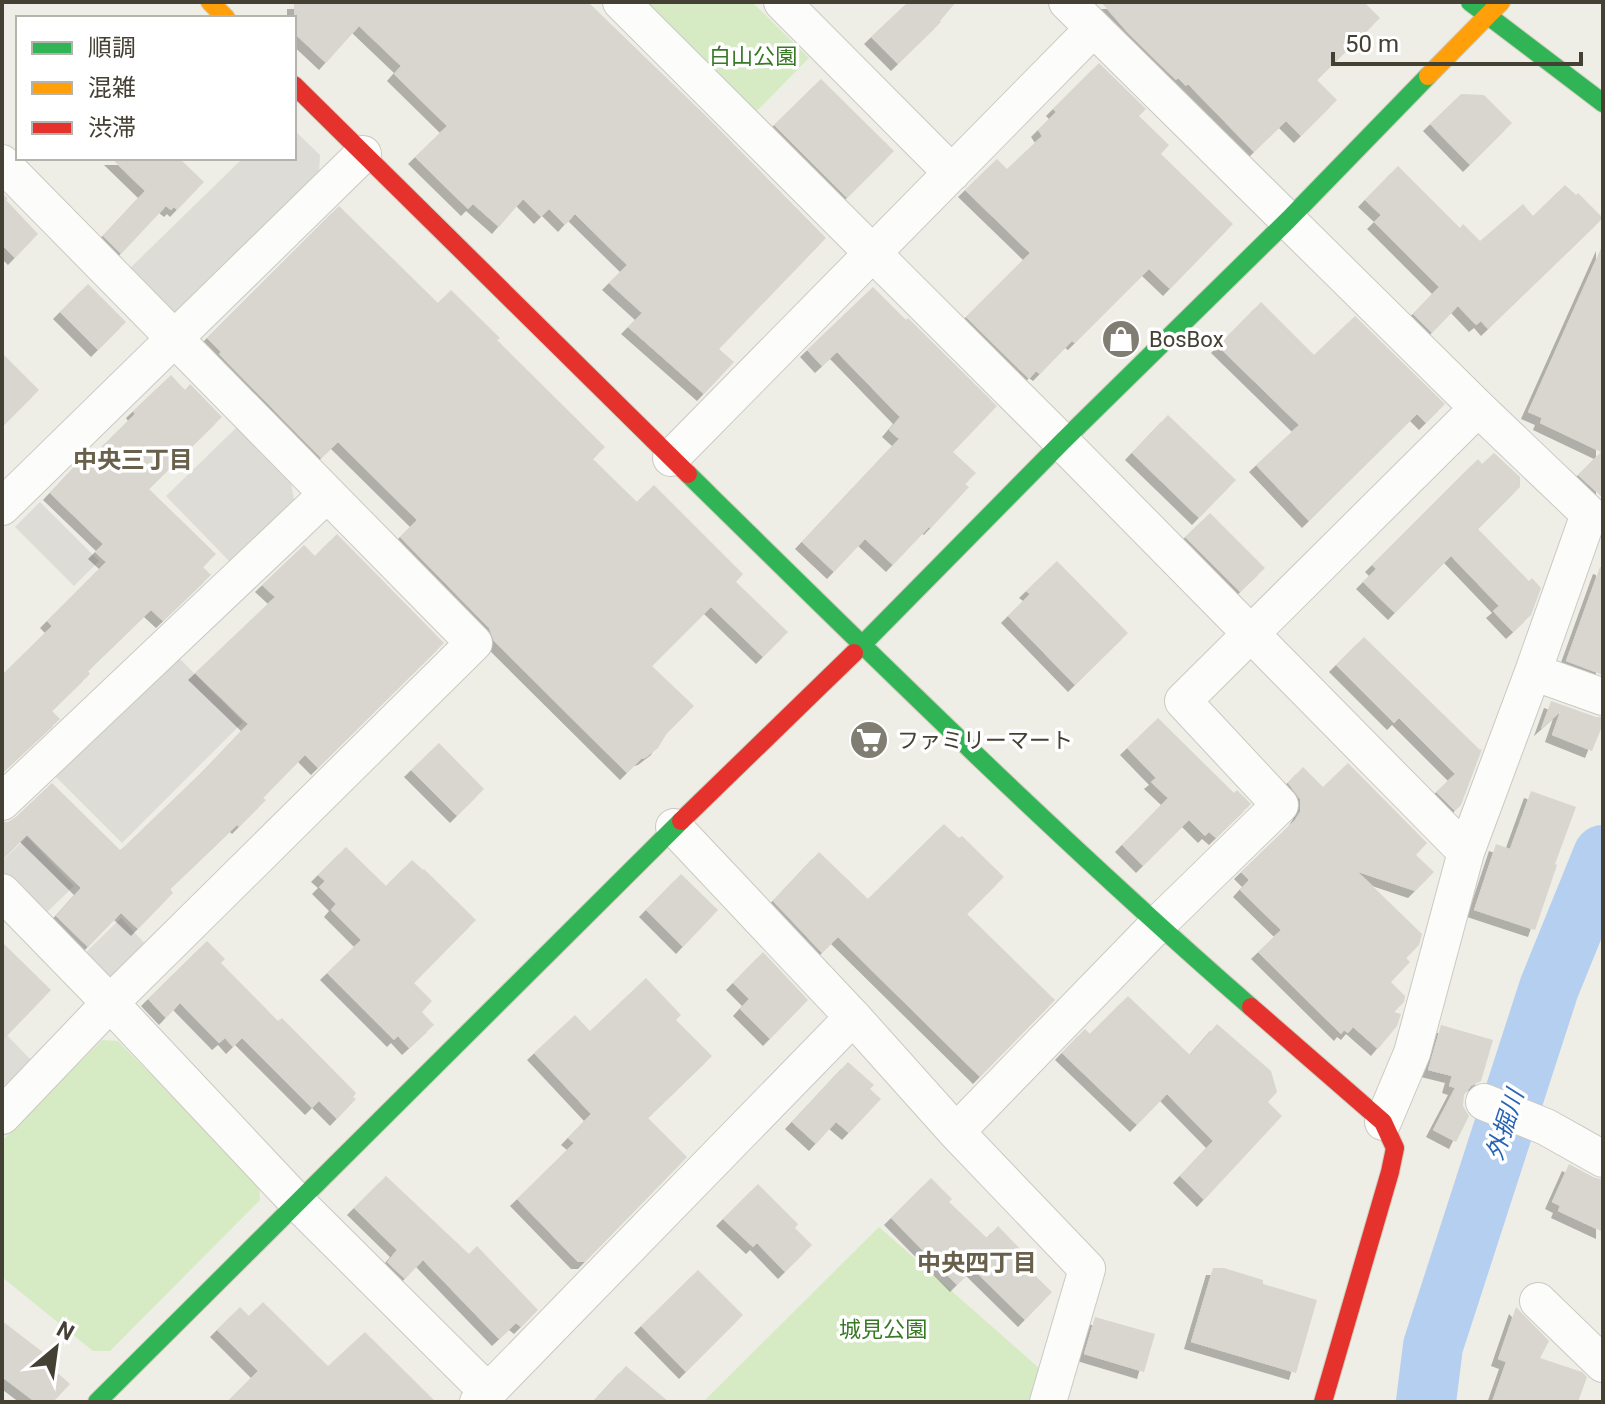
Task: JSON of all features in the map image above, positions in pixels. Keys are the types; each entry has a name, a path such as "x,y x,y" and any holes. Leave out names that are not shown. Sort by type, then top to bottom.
{"main road":[{"path":"1470,2 1603,103"},
{"path":"97,1402 674,827 862,645 1062,442 1288,220 1501,2"},
{"path":"296,87 862,645 1157,925 1383,1122 1395,1148 1390,1172 1323,1402"}],"street":[{"path":"621,2 1062,442 1466,852"},
{"path":"782,2 952,173"},
{"path":"1067,2 1589,514 1466,852 1412,1053 1383,1122"},
{"path":"671,458 1093,29"},
{"path":"2,507 363,154"},
{"path":"2,163 474,643 110,1003 2,1116"},
{"path":"956,1132 1157,925 1280,805 1183,701 1478,408"},
{"path":"2,802 326,495"},
{"path":"1533,672 1603,697"},
{"path":"674,827 1087,1269 1048,1402"},
{"path":"2,892 483,1397 853,1017"},
{"path":"1484,1102 1546,1127 1603,1159"},
{"path":"1538,1301 1603,1364"}],"green space":[{"name":"白山公園","path":"643,2 752,2 809,58 755,113"},
{"path":"102,1040 118,1041 259,1185 260,1200 110,1351 93,1351 2,1277 2,1141"},
{"name":"城見公園","path":"879,1227 1039,1368 1030,1402 703,1402"}],"shaded area":[{"path":"296,132 320,155 319,175 177,316 122,276 241,160 296,160"},
{"path":"237,427 291,483 294,500 230,562 166,496"},
{"path":"40,502 99,561 74,586 15,527"},
{"path":"176,655 243,722 122,843 55,776"},
{"path":"27,837 74,886 42,917 2,877 2,861"},
{"path":"121,918 150,949 113,984 79,959"},
{"path":"2,1030 31,1060 5,1085 2,1082"}],"building":[{"path":"294,2 588,2 826,238 719,349 734,362 704,394 628,327 642,313 609,283 627,265 575,214 565,225 549,209 541,217 523,199 499,227 473,204 468,209 415,157 447,126 394,74 401,66 359,26 326,63 296,35"},
{"path":"908,2 956,2 941,22 898,64 871,37"},
{"path":"1101,2 1364,2 1380,18 1317,80 1337,100 1301,136 1286,121 1254,152 1188,84 1186,86 1178,78 1176,80 1129,34"},
{"path":"1099,63 1146,109 1139,116 1169,145 1161,154 1233,224 1170,289 1149,269 1075,343 1072,341 1040,374 1036,371 1029,379 966,317 1030,253 965,190 997,159 1007,169 1042,136 1038,130 1056,112 1053,109"},
{"path":"821,79 894,151 847,198 774,125"},
{"path":"1461,94 1484,95 1512,123 1470,165 1430,124"},
{"path":"113,160 181,160 204,182 177,210 166,206 121,254 103,236 145,191"},
{"path":"1398,166 1460,228 1463,224 1480,241 1523,204 1533,216 1565,185 1576,195 1578,193 1603,218 1488,329 1481,321 1476,325 1458,306 1432,333 1413,314 1439,287 1374,222 1381,215 1365,200"},
{"path":"2,193 38,234 15,258 2,245"},
{"path":"339,206 438,303 451,290 605,447 593,459 637,502 654,485 743,574 736,582 788,632 763,657 711,607 652,666 694,706 667,733 658,748 627,773 494,641 489,628 400,537 417,520 338,442 321,458 207,338"},
{"path":"1603,244 1603,498 1578,475 1601,452 1540,423 1542,418 1528,412"},
{"path":"88,284 126,322 98,350 60,312"},
{"path":"873,287 997,406 953,452 976,473 965,484 969,487 931,528 893,565 865,539 834,572 802,542 899,439 889,430 900,417 837,352 822,366 807,350"},
{"path":"1261,302 1314,355 1355,316 1445,404 1426,423 1417,414 1309,521 1256,465 1299,425 1218,346"},
{"path":"2,353 39,390 2,427"},
{"path":"171,375 185,390 190,384 222,417 149,489 216,554 203,567 211,575 163,621 151,610 52,711 60,719 2,773 2,675 52,626 47,621 106,562 95,552 103,544 50,493 82,459 86,462"},
{"path":"1168,415 1236,480 1199,518 1132,453"},
{"path":"1494,453 1520,477 1520,487 1478,529 1529,581 1532,578 1541,588 1531,615 1513,632 1493,611 1499,606 1451,556 1395,613 1363,582 1376,569 1372,565 1478,459 1482,464"},
{"path":"1210,513 1265,568 1240,592 1185,537"},
{"path":"337,534 444,643 318,768 305,755 239,827 237,825 170,889 173,893 138,929 121,913 88,947 56,916 81,888 27,835 2,860 2,822 16,817 52,783 120,850 125,846 248,724 195,673 275,597 262,585 304,545 315,556"},
{"path":"1057,561 1128,633 1075,685 1008,616 1030,594 1026,591"},
{"path":"1600,567 1603,568 1603,675 1566,661"},
{"path":"1364,637 1482,749 1461,805 1455,811 1436,792 1455,774 1399,718 1394,723 1336,665"},
{"path":"1551,701 1603,717 1592,751 1552,735 1560,712 1541,729"},
{"path":"1158,718 1234,793 1237,790 1251,804 1216,838 1209,832 1205,836 1189,820 1143,866 1122,845 1168,798 1151,782 1156,778 1127,748"},
{"path":"439,743 484,789 457,816 411,770"},
{"path":"1348,763 1427,843 1416,855 1434,872 1415,891 1358,872 1422,934 1419,945 1406,958 1410,962 1391,982 1405,996 1404,1002 1394,1012 1401,1014 1397,1026 1378,1049 1353,1027 1348,1033 1344,1030 1341,1034 1258,952 1281,930 1240,890 1249,880 1241,872 1300,812 1300,799 1288,783 1303,767 1323,787"},
{"path":"1531,791 1576,807 1535,930 1474,910 1496,844 1510,849"},
{"path":"944,824 959,838 962,836 1004,877 967,914 1055,1000 980,1077 838,937 822,953 773,901 819,852 868,899"},
{"path":"346,847 386,886 412,860 476,920 414,983 432,1001 422,1012 434,1025 409,1048 398,1036 394,1040 327,973 361,940 331,910 336,904 319,887 325,881 318,875"},
{"path":"681,874 718,910 683,947 646,910"},
{"path":"207,941 225,959 221,963 278,1021 282,1018 356,1093 353,1097 356,1099 337,1119 319,1101 312,1108 242,1038 233,1047 225,1038 219,1043 180,1003 166,1018 148,999"},
{"path":"2,942 51,990 2,1041"},
{"path":"763,952 808,1000 770,1039 740,1009 749,999 733,983"},
{"path":"646,978 681,1015 676,1020 712,1056 648,1118 687,1157 585,1262 578,1262 517,1199 574,1143 568,1138 591,1114 534,1053 575,1015 590,1031"},
{"path":"1128,996 1190,1055 1217,1024 1271,1071 1277,1092 1268,1102 1282,1116 1204,1200 1180,1176 1213,1141 1167,1094 1137,1125 1062,1053 1085,1029 1090,1034"},
{"path":"1441,1025 1493,1040 1481,1081 1471,1086 1464,1095 1463,1106 1469,1116 1456,1142 1433,1130 1455,1088 1449,1086 1452,1076 1428,1070"},
{"path":"848,1062 874,1085 870,1089 881,1099 849,1133 836,1122 816,1144 792,1122"},
{"path":"1569,1164 1603,1180 1603,1232 1558,1211 1560,1206 1552,1202"},
{"path":"386,1176 469,1254 477,1246 538,1310 521,1327 516,1323 499,1339 423,1260 405,1279 387,1262 397,1250 354,1208"},
{"path":"931,1178 952,1199 949,1202 987,1238 998,1226 1027,1256 1021,1262 1052,1292 1025,1320 973,1269 957,1285 891,1218"},
{"path":"758,1184 798,1224 795,1228 812,1245 785,1272 757,1243 753,1247 723,1219"},
{"path":"1213,1268 1224,1268 1263,1280 1263,1284 1317,1300 1296,1373 1191,1342"},
{"path":"698,1270 743,1315 686,1372 641,1326"},
{"path":"263,1302 328,1366 365,1332 436,1402 227,1402 258,1371 217,1330 240,1307 249,1316"},
{"path":"1516,1307 1549,1341 1540,1358 1582,1372 1587,1377 1578,1402 1492,1402 1506,1362 1498,1359"},
{"path":"1095,1317 1155,1334 1144,1372 1084,1354"},
{"path":"2,1321 48,1356 44,1361 70,1384 53,1402 35,1402 2,1377"},
{"path":"626,1366 669,1402 593,1402"}],"waterway":[{"name":"外掘川","path":"1426,1402 1433,1346 1549,988 1603,855"}],"traffic: fast":[{"path":"1470,2 1603,103"},
{"path":"854,653 1428,76"},
{"path":"688,474 1036,811 1251,1007"},
{"path":"97,1402 681,821"}],"traffic: slow":[{"path":"210,2 224,16"},
{"path":"1428,76 1501,2"}],"traffic: jam":[{"path":"296,87 688,474"},
{"path":"681,821 854,653"},
{"path":"1251,1007 1383,1122 1395,1148 1323,1402"}],"place":[{"name":"BosBox","path":"1121,339"},
{"name":"ファミリーマート","path":"869,740"}],"district":[{"name":"中央三丁目","path":"133,460"},
{"name":"中央四丁目","path":"977,1263"}]}
